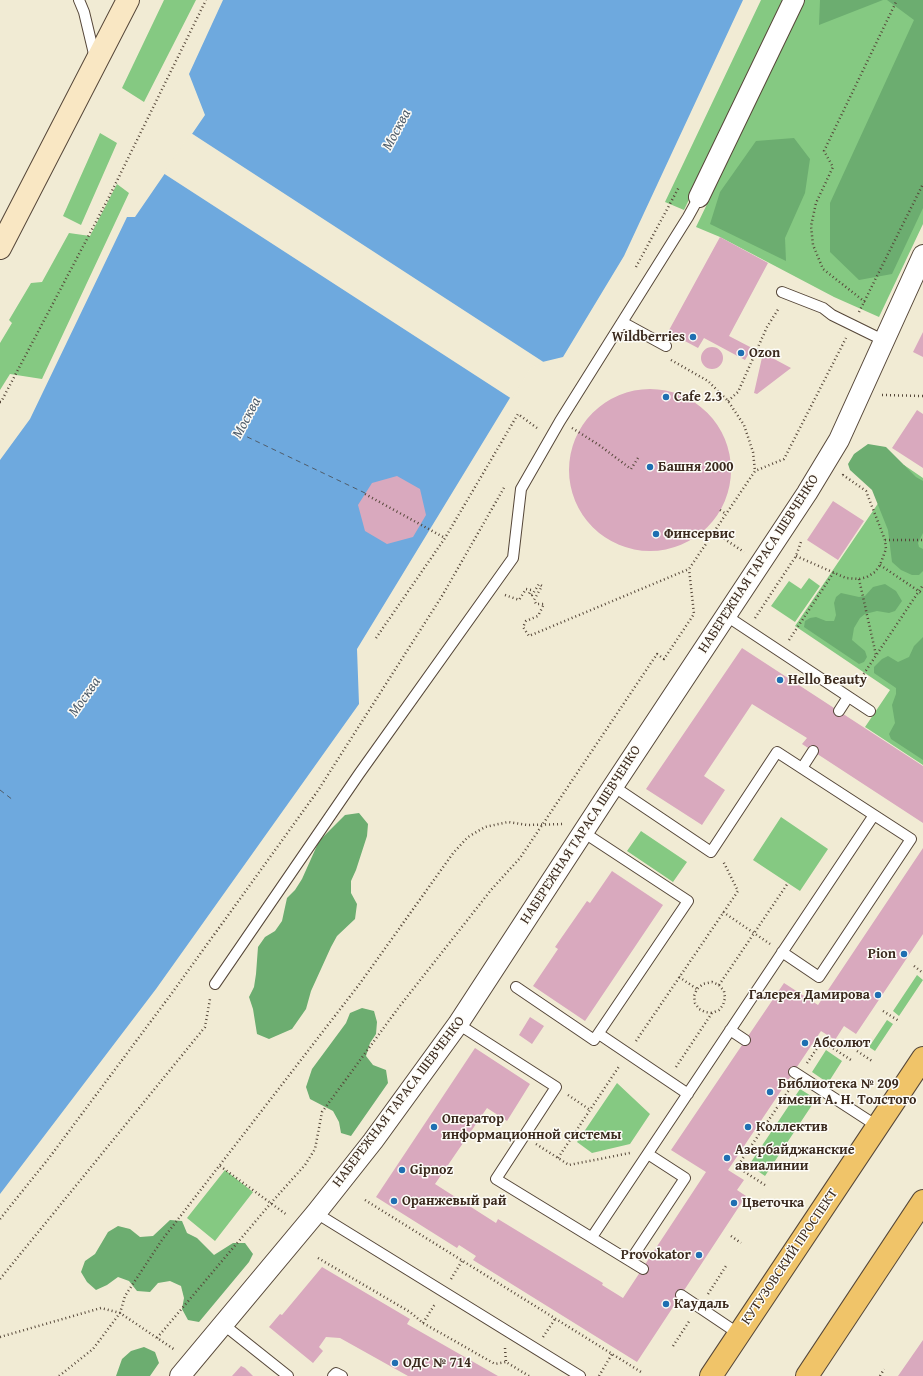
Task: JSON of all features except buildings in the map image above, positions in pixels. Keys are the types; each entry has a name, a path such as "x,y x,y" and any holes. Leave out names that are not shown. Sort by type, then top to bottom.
{"main road":[{"path":"0,248 128,0"},
{"name":"КУТУЗОВСКИЙ ПРОСПЕКТ","path":"711,1376 923,1058"},
{"path":"807,1376 923,1201"}],"street":[{"path":"699,196 794,0"},
{"name":"НАБЕРЕЖНАЯ ТАРАСА ШЕВЧЕНКО","path":"186,1369 316,1213 373,1141 458,1024 576,828 613,786 807,493 839,440 923,255"}],"lane":[{"path":"79,0 84,12 96,63"},
{"path":"215,984 359,774 513,558 521,489 560,421 699,196"},
{"path":"785,293 823,308 839,318 885,341"},
{"path":"622,322 666,346"},
{"path":"726,615 870,711"},
{"path":"839,711 848,697"},
{"path":"802,768 813,751"},
{"path":"613,786 711,852 777,752 911,839 819,977 782,952"},
{"path":"592,1237 874,815"},
{"path":"516,987 594,1040 688,901 576,828"},
{"path":"458,1024 556,1087 496,1179 642,1269"},
{"path":"730,1030 745,1040"},
{"path":"599,1034 688,1094"},
{"path":"794,1072 877,1126"},
{"path":"630,1261 685,1178 645,1158"},
{"path":"316,1213 580,1376"},
{"path":"681,1295 739,1334"},
{"path":"224,1325 288,1376"},
{"path":"333,1376 336,1373 342,1376"}],"path":[{"path":"0,402 108,199 206,0"},
{"path":"865,302 823,269 813,245 811,226 816,203 833,167 824,151 897,0"},
{"path":"634,270 668,209"},
{"path":"728,401 738,392 767,327 785,293"},
{"path":"510,597 519,600 526,589 531,590 529,594 532,595 539,584 542,586 534,600 536,604 544,604 538,616 526,621 523,627 529,636 689,569 714,532 755,471 753,452 744,424 728,401 708,381 670,360"},
{"path":"878,395 923,396"},
{"path":"376,638 445,538 518,414 537,428"},
{"path":"534,434 542,421"},
{"path":"578,432 631,469 638,458"},
{"path":"796,556 846,578 859,579 875,572 880,565 886,550 885,540 866,491 844,475 840,481"},
{"path":"0,1219 49,1158 167,999 317,792 442,596 507,482"},
{"path":"365,494 445,538"},
{"path":"720,510 726,514"},
{"path":"714,532 748,555"},
{"path":"747,629 796,556 803,538"},
{"path":"885,540 923,540"},
{"path":"880,565 923,594"},
{"path":"157,1338 271,1203 306,1165 315,1149 322,1112 399,1007 491,890 520,858 657,654 664,659 694,614 689,569"},
{"path":"781,652 834,572"},
{"path":"859,579 876,655"},
{"path":"848,697 923,584"},
{"path":"59,1376 93,1349 120,1313 125,1296 162,1240 358,986 454,852 468,837 485,827 508,822 527,826 543,824 576,828"},
{"path":"558,1158 738,891 731,877"},
{"path":"719,985 788,883"},
{"path":"723,912 782,952"},
{"path":"914,966 923,972"},
{"path":"679,978 697,989"},
{"path":"712,982 719,985 724,991 725,998 723,1005 719,1010 712,1013 699,1009 695,1003 694,996 697,989 703,984 712,982"},
{"path":"0,1279 205,1027 210,995 215,984"},
{"path":"883,1011 899,1021"},
{"path":"667,1080 712,1013"},
{"path":"806,1065 822,1041 851,1060"},
{"path":"857,1051 872,1061"},
{"path":"766,1186 738,1167 794,1084"},
{"path":"556,1087 590,1110"},
{"path":"524,1136 569,1165 629,1153 645,1158"},
{"path":"220,1166 303,1228"},
{"path":"365,1200 641,1372"},
{"path":"731,1236 741,1243"},
{"path":"318,1258 410,1312 423,1323 495,1364 506,1362 530,1376"},
{"path":"705,1298 726,1266"},
{"path":"0,1337 100,1308 120,1313 157,1338 186,1369"},
{"path":"673,1346 693,1317"},
{"path":"536,1349 555,1319"},
{"path":"504,1329 506,1362"},
{"path":"599,1376 612,1354"},
{"path":"880,1376 884,1370"}],"green space":[{"path":"164,0 196,0 144,102 122,88"},
{"path":"761,0 785,0 684,210 665,202"},
{"path":"805,0 923,0 923,224 879,317 834,297 720,237 696,227"},
{"path":"820,0 883,0 819,25"},
{"path":"887,0 923,0 923,208 892,274 859,280 830,252 830,203 914,20"},
{"path":"100,133 117,143 81,225 63,216"},
{"path":"794,138 810,159 805,193 785,238 786,261 710,224 720,192 756,141"},
{"path":"117,184 129,193 42,379 10,374 0,390 0,343 12,323 9,320 31,283 42,282 69,233 90,236"},
{"path":"868,444 886,447 916,477 923,481 923,533 918,543 919,547 923,549 923,571 919,575 912,575 901,570 892,562 888,530 872,490 850,470 848,464 854,454"},
{"path":"904,465 923,478 923,765 865,727 890,690 795,626"},
{"path":"809,578 820,586 795,622 771,606 789,581 801,589"},
{"path":"885,584 896,591 902,601 895,611 889,613 877,611 865,614 860,618 854,628 852,640 865,651 867,657 864,662 859,664 804,627 805,621 810,618 816,617 826,621 834,621 836,615 834,603 836,597 841,593 859,597 865,596 873,587"},
{"path":"923,637 923,760 891,739 889,734 895,723 892,705 896,694 896,688 874,673 874,667 882,659 888,656 898,662 909,657 914,646"},
{"path":"359,813 368,824 367,836 351,881 351,893 357,904 355,919 337,936 311,991 306,1009 292,1029 269,1039 257,1034 253,1009 249,997 254,987 258,947 265,937 275,931 282,921 287,898 295,890 302,879 319,841 345,815"},
{"path":"781,817 828,849 800,891 753,860"},
{"path":"641,831 687,862 673,882 627,851"},
{"path":"917,975 923,980 899,1016 893,1011"},
{"path":"362,1008 374,1011 377,1022 376,1034 370,1043 366,1056 373,1065 386,1070 388,1083 351,1136 341,1133 339,1122 333,1111 310,1099 306,1087 312,1069 346,1023 350,1013"},
{"path":"887,1020 893,1024 875,1051 869,1047"},
{"path":"826,1050 842,1061 828,1083 812,1072"},
{"path":"617,1083 650,1114 630,1144 592,1153 577,1142"},
{"path":"800,1089 816,1099 765,1176 749,1165"},
{"path":"225,1170 253,1192 215,1241 187,1218"},
{"path":"170,1220 182,1221 187,1233 197,1238 214,1255 233,1243 245,1243 253,1254 249,1262 199,1322 188,1320 182,1309 184,1298 181,1286 170,1281 158,1283 150,1292 137,1291 129,1281 118,1277 107,1285 96,1290 87,1282 81,1272 85,1261 95,1254 108,1232 118,1226 130,1229 140,1237 153,1236"},
{"path":"144,1347 155,1352 159,1363 150,1376 116,1376 122,1359 131,1351"}],"water":[{"name":"Москва","path":"223,0 743,0 624,256 563,357 530,365 357,649 359,704 156,989 0,1194 0,460 30,419 127,217 135,217 205,115 189,74"}],"pier":[{"path":"191,133 545,363 531,367 512,399 163,173"}],"ferry route":[{"path":"239,433 365,493"},
{"path":"0,790 13,800"}],"place":[{"name":"Wildberries","path":"693,337"},
{"name":"Ozon","path":"741,353"},
{"name":"Cafe 2.3","path":"666,397"},
{"name":"Башня 2000","path":"650,467"},
{"name":"Финсервис","path":"656,534"},
{"name":"Hello Beauty","path":"780,680"},
{"name":"Pion","path":"904,954"},
{"name":"Галерея Дамирова","path":"878,995"},
{"name":"Абсолют","path":"805,1043"},
{"name":"Библиотека № 209 имени А. Н. Толстого","path":"770,1092"},
{"name":"Оператор информационной системы","path":"434,1127"},
{"name":"Коллектив","path":"748,1127"},
{"name":"Азербайджанские авиалинии","path":"727,1158"},
{"name":"Gipnoz","path":"402,1170"},
{"name":"Оранжевый рай","path":"394,1201"},
{"name":"Цветочка","path":"734,1203"},
{"name":"Provokator","path":"699,1255"},
{"name":"Каудаль","path":"666,1304"},
{"name":"ОДС № 714","path":"395,1363"}]}
